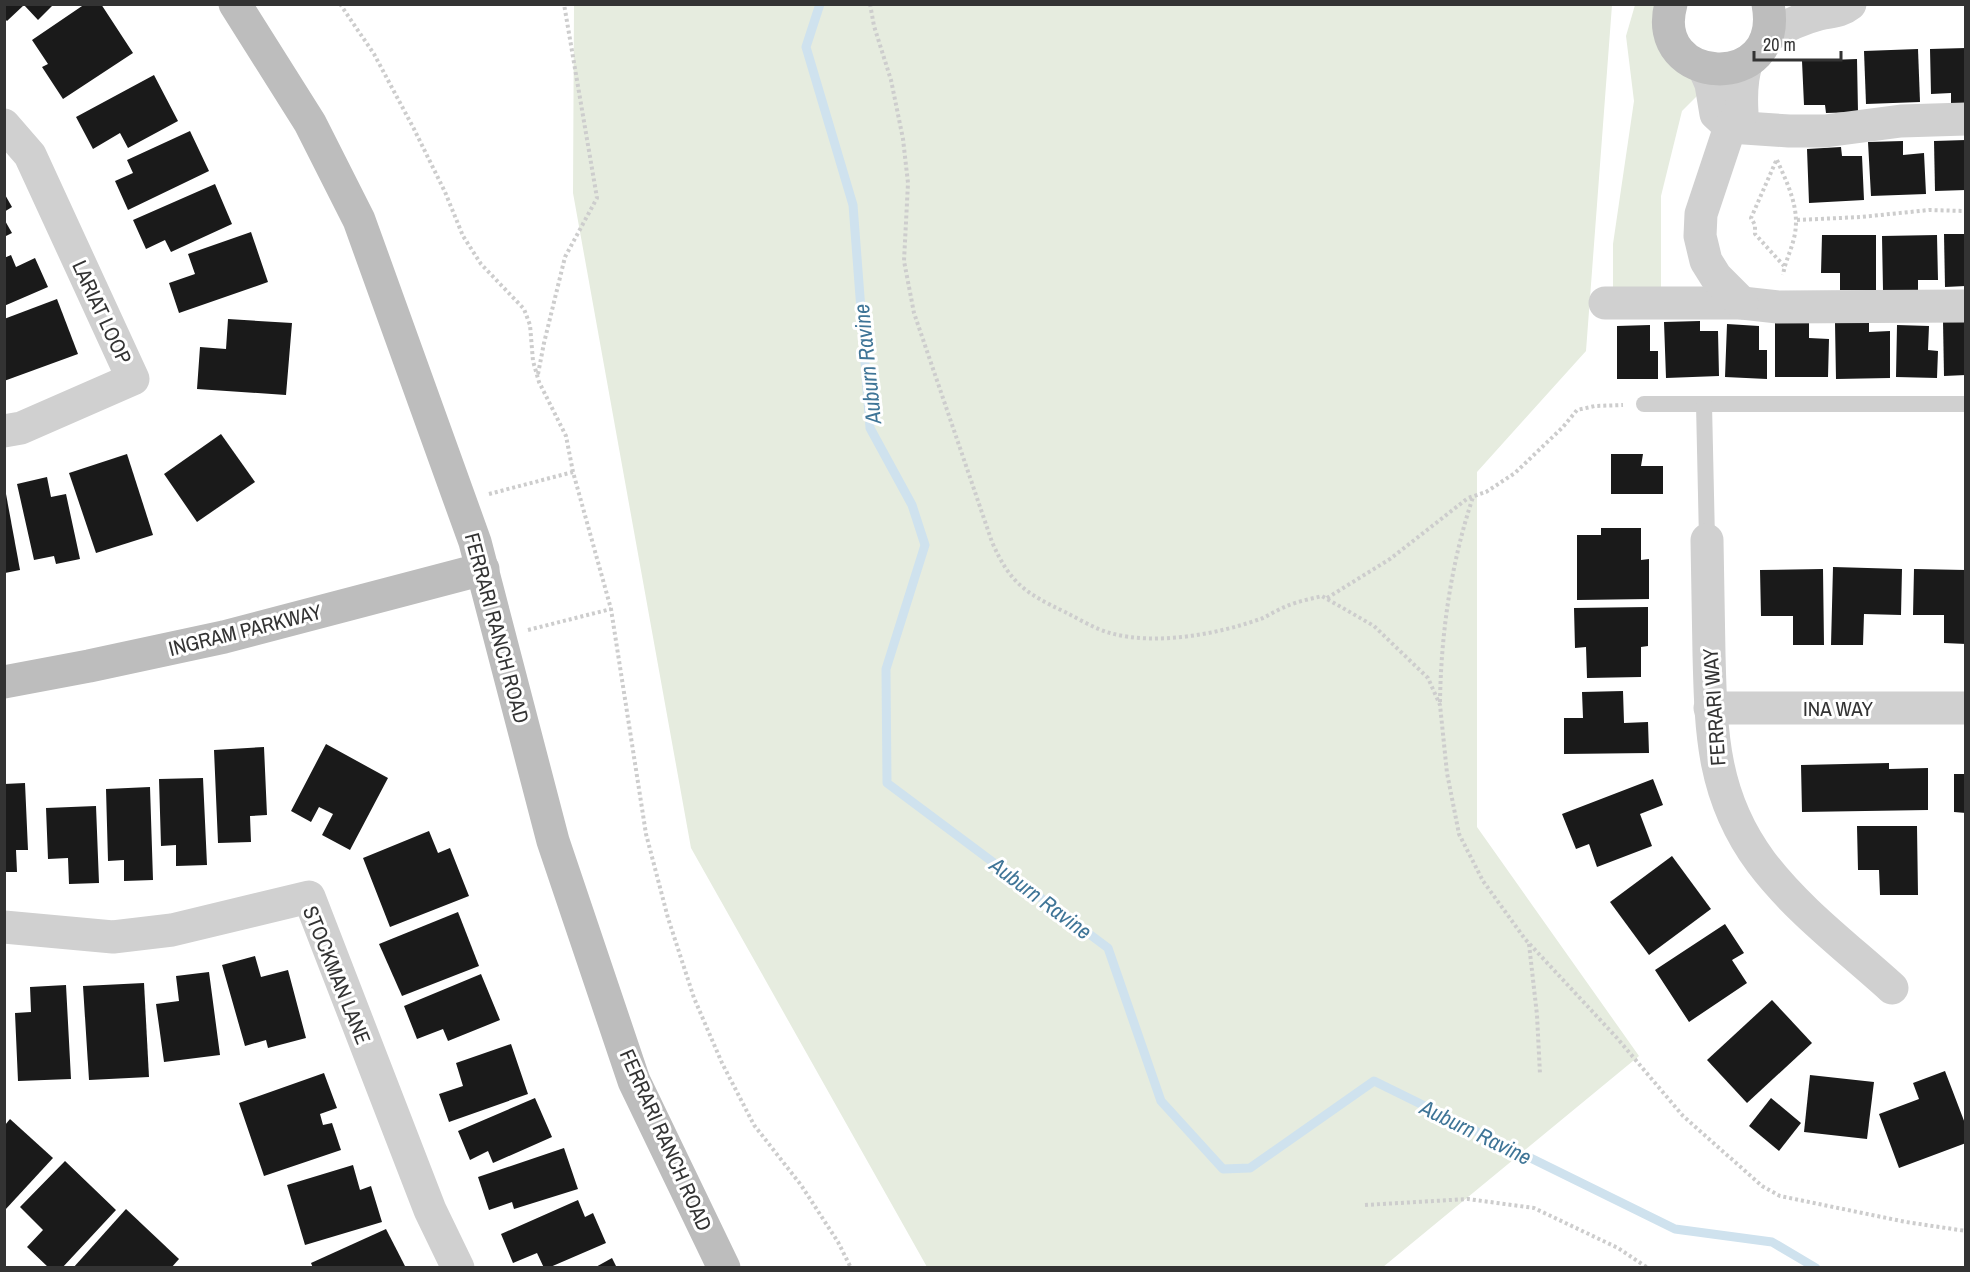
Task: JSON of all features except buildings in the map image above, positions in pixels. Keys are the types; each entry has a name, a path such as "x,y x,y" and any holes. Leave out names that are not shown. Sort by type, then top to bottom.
{"main road":[{"name":"FERRARI RANCH ROAD","path":"235,4 310,123 359,220 461,501 483,569 553,841 634,1082 724,1268"},
{"path":"1671,4 1668,20 1670,33 1675,45 1683,55 1704,68 1727,70 1757,49 1770,26 1768,4"},
{"name":"INGRAM PARKWAY","path":"4,682 224,637 483,569"}],"street":[{"path":"1742,303 1716,277 1706,261 1700,236 1701,214 1730,127 1742,113 1744,71 1757,49 1785,26 1819,14 1842,11 1850,4"},
{"path":"1704,68 1711,84 1716,114 1730,127 1825,131 1901,121 1965,119"},
{"name":"LARIAT LOOP","path":"4,125 30,155 133,379 21,428 4,431"},
{"path":"1605,303 1742,303 1778,307 1965,306"},
{"name":"FERRARI WAY","path":"1707,540 1710,708 1714,751 1723,792 1739,827 1761,862 1794,900 1892,988"},
{"name":"INA WAY","path":"1710,708 1965,708"},
{"name":"STOCKMAN LANE","path":"4,927 113,937 172,930 309,897 430,1210 458,1268"}],"lane":[{"path":"1644,404 1965,404"},
{"path":"1704,404 1707,540"}],"path":[{"path":"340,4 374,54 414,129 446,192 463,236 481,264 524,309 530,325 533,361 538,377 566,436 573,472 611,609 646,834 668,918 694,998 722,1063 754,1125 801,1185 838,1242 851,1268"},
{"path":"538,377 544,343 566,258 597,198 564,4"},
{"path":"870,4 874,26 891,80 903,139 908,183 904,261 914,313 992,542 1014,581 1039,600 1108,632 1132,638 1160,639 1212,631 1262,618 1289,605 1323,596 1374,626 1428,678 1440,705"},
{"path":"1774,153 1795,203 1797,220 1794,239 1784,266 1783,282"},
{"path":"1776,159 1751,218 1755,225 1755,234 1784,266"},
{"path":"1797,220 1861,217 1929,210 1965,211"},
{"path":"1327,598 1390,559 1457,506 1486,492 1515,473 1563,427 1577,410 1605,405"},
{"path":"461,501 573,472"},
{"path":"1473,497 1451,582 1441,662 1440,705 1447,773 1459,834 1483,881 1529,943 1617,1038 1683,1116 1762,1186 1780,1196 1806,1203 1906,1222 1965,1230"},
{"path":"500,636 611,609"},
{"path":"1529,943 1537,1015 1540,1074"},
{"path":"1365,1205 1468,1199 1534,1208 1618,1248 1648,1268"}],"shaded area":[{"path":"574,5 1612,5 1586,351 1477,472 1477,827 1639,1056 1383,1267 927,1267 691,848 573,193"},
{"path":"1635,5 1665,5 1706,87 1682,111 1661,196 1661,288 1613,288 1613,244 1634,101 1626,36"}],"waterway":[{"name":"Auburn Ravine","path":"820,4 806,47 853,205 870,428 912,505 925,545 886,669 887,783 1108,948 1161,1101 1223,1169 1250,1168 1374,1081 1675,1229 1772,1242 1816,1268"}]}
